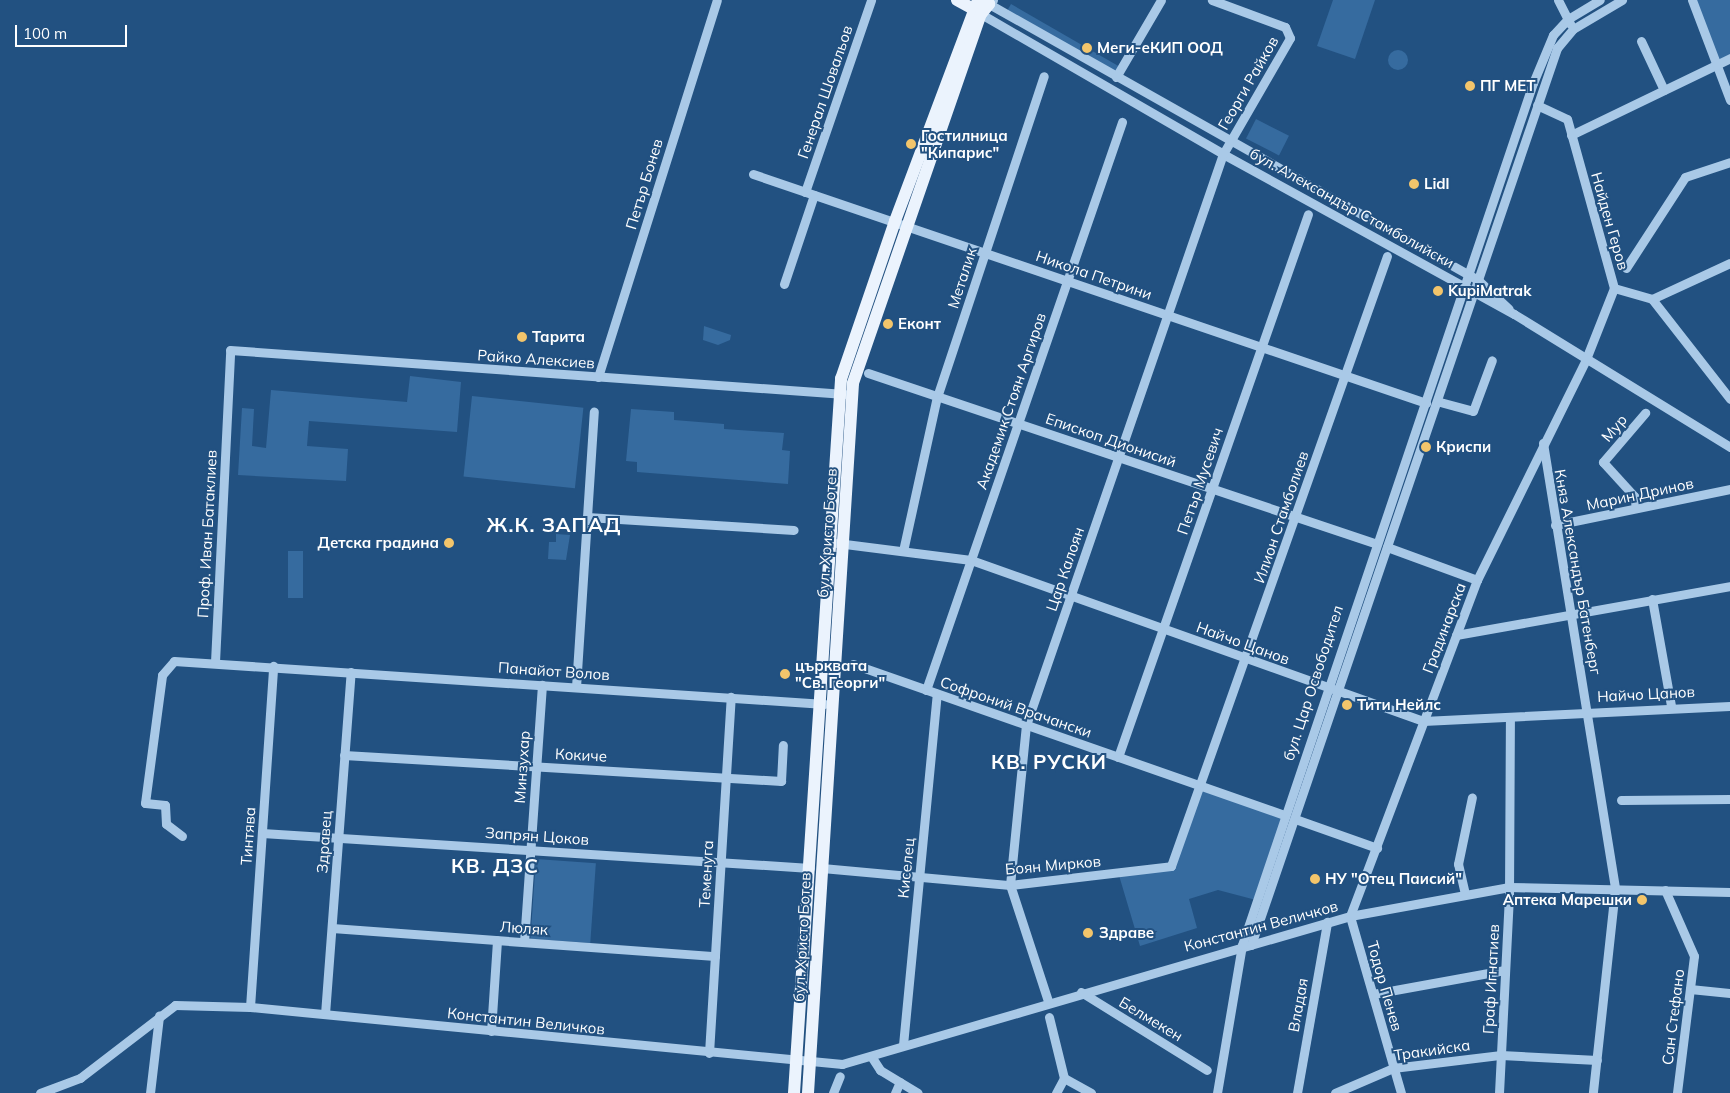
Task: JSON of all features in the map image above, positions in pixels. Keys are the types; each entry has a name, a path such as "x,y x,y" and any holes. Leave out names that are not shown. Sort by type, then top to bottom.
{"main road":[{"name":"бул. Александър Стамболийски","path":"957,0 983,4"},
{"name":"бул. Христо Ботев","path":"808,1093 806,1063 816,868 845,394 895,221 983,4"},
{"name":"бул. Христо Ботев","path":"845,394 908,225 983,4"},
{"name":"бул. Христо Ботев","path":"794,1093 806,1063"}],"street":[{"name":"Петър Бонев","path":"598,377 717,0"},
{"name":"Генерал Шовальов","path":"784,284 809,194 870,0"},
{"path":"1116,77 1161,0"},
{"name":"Георги Райков","path":"1212,0 1289,32 1230,142"},
{"path":"1558,0 1573,29"},
{"path":"1468,275 1547,45 1568,19 1600,0"},
{"path":"1478,280 1557,48 1573,29 1622,0"},
{"path":"1692,0 1717,65 1726,80 1730,100"},
{"name":"бул. Александър Стамболийски","path":"983,4 1478,280 1514,314"},
{"name":"бул. Александър Стамболийски","path":"983,4 1223,154 1463,289 1514,314 1730,447"},
{"path":"1641,41 1664,90"},
{"path":"1571,135 1730,58"},
{"name":"Металик","path":"902,551 937,397 1044,76"},
{"name":"Найден Геров","path":"1538,105 1562,114 1571,135 1614,288 1586,359"},
{"name":"Академик Стоян Аргиров","path":"926,690 1122,122"},
{"name":"Цар Калоян","path":"1048,1001 1010,884 1026,725 1223,154 1230,142"},
{"path":"1626,268 1685,177 1730,162"},
{"name":"Никола Петрини","path":"753,174 908,225 1426,403"},
{"name":"Петър Мусевич","path":"1118,757 1308,214"},
{"name":"Илион Стамболиев","path":"1201,786 1387,256"},
{"path":"1652,299 1730,263"},
{"name":"бул. Цар Освободител","path":"1217,1093 1242,957 1242,945 1374,543 1426,403 1468,275"},
{"name":"бул. Цар Освободител","path":"1242,957 1253,942 1260,922 1336,692 1440,402 1478,280"},
{"path":"1614,288 1652,299 1730,399"},
{"name":"Райко Алексиев","path":"230,350 845,394"},
{"name":"Проф. Иван Батаклиев","path":"215,662 230,350"},
{"name":"Градинарска","path":"1350,916 1477,580 1542,443 1586,359"},
{"path":"1440,402 1473,411 1492,360"},
{"name":"Епископ Дионисий","path":"868,373 1374,543"},
{"path":"576,687 594,412"},
{"name":"Мур","path":"1636,508 1634,496 1603,462 1644,413"},
{"name":"Княз Александър Батенберг","path":"1542,443 1588,711 1615,889 1593,1093"},
{"name":"Марин Дринов","path":"1555,525 1730,489"},
{"path":"587,517 794,530"},
{"name":"Найчо Цанов","path":"837,543 971,560 1246,657 1336,692 1423,721 1670,706 1730,706"},
{"path":"1387,547 1477,580"},
{"path":"1456,635 1570,613 1730,586"},
{"path":"1652,599 1670,706"},
{"path":"182,836 166,824 165,805 145,803 162,675 174,661 273,666"},
{"name":"Софроний Врачански","path":"853,664 1284,815"},
{"name":"Панайот Волов","path":"273,666 827,704"},
{"name":"Тинтява","path":"250,1007 273,666"},
{"name":"Здравец","path":"325,1014 351,672"},
{"name":"Минзухар","path":"524,942 542,684"},
{"name":"Киселец","path":"903,1045 937,694"},
{"name":"Теменуга","path":"710,1053 730,697"},
{"name":"Граф Игнатиев","path":"1500,1093 1509,886 1510,717"},
{"name":"Кокиче","path":"344,755 781,781 783,745"},
{"name":"Боян Мирков","path":"816,868 1010,884 1171,866 1201,786"},
{"path":"1465,894 1458,864 1472,797"},
{"path":"1621,800 1730,799"},
{"path":"1298,820 1377,848"},
{"name":"Запрян Цоков","path":"262,832 816,868"},
{"name":"Константин Величков","path":"40,1093 80,1078 175,1005 250,1007 806,1063 842,1064 1048,1001 1350,916 1509,886 1730,892"},
{"name":"Сан Стефано","path":"1665,890 1694,956 1677,1093"},
{"name":"Тодор Пенев","path":"1350,916 1401,1093"},
{"path":"1260,922 1273,937"},
{"name":"Владая","path":"1297,1093 1327,922"},
{"name":"Люляк","path":"332,928 715,956"},
{"path":"491,1031 498,940"},
{"path":"1372,994 1505,970"},
{"path":"1690,989 1730,993"},
{"name":"Белмекен","path":"1081,992 1208,1070"},
{"path":"150,1093 159,1016"},
{"path":"1049,1017 1064,1078 1056,1093"},
{"name":"Тракийска","path":"1335,1093 1393,1068 1501,1055 1596,1060"},
{"path":"871,1056 880,1070 918,1093"},
{"path":"833,1093 840,1076"},
{"path":"1064,1078 1091,1093"},
{"path":"895,1093 900,1082"}],"shaded area":[{"path":"1333,0 1375,0 1355,59 1317,46"},
{"path":"1692,0 1730,0 1730,58 1717,65"},
{"path":"1011,4 1121,68 1116,76 1006,13"},
{"path":"1398,50 1405,53 1408,60 1405,67 1398,70 1391,67 1388,60 1391,53"},
{"path":"1256,119 1289,136 1279,155 1246,139"},
{"path":"704,326 731,335 730,340 718,345 703,340"},
{"path":"410,376 461,382 457,432 309,421 307,446 348,449 346,481 238,475 242,408 254,409 252,446 266,448 271,390 407,402"},
{"path":"472,396 583,408 575,488 464,477"},
{"path":"631,409 674,412 674,420 724,424 724,429 784,433 782,450 790,451 788,484 637,472 637,462 626,461"},
{"path":"556,534 570,535 566,560 548,559 549,542 556,542"},
{"path":"288,551 303,551 303,598 288,598"},
{"path":"1201,786 1284,815 1256,900 1218,890 1189,899 1197,928 1140,946 1118,872 1171,866"},
{"path":"536,859 596,863 590,943 530,939"}],"place":[{"name":"Меги-еКИП ООД","path":"1087,48"},
{"name":"ПГ МЕТ","path":"1470,86"},
{"name":"Гостилница \"Кипарис\"","path":"911,144"},
{"name":"Lidl","path":"1414,184"},
{"name":"KupiMatrak","path":"1438,291"},
{"name":"Еконт","path":"888,324"},
{"name":"Тарита","path":"522,337"},
{"name":"Криспи","path":"1426,447"},
{"name":"Детска градина","path":"449,543"},
{"name":"църквата \"Св. Георги\"","path":"785,674"},
{"name":"Тити Нейлс","path":"1347,705"},
{"name":"НУ \"Отец Паисий\"","path":"1315,879"},
{"name":"Аптека Марешки","path":"1642,900"},
{"name":"Здраве","path":"1088,933"}],"district":[{"name":"Ж.К. ЗАПАД","path":"554,524"},
{"name":"КВ. РУСКИ","path":"1049,761"},
{"name":"КВ. ДЗС","path":"495,865"}]}
